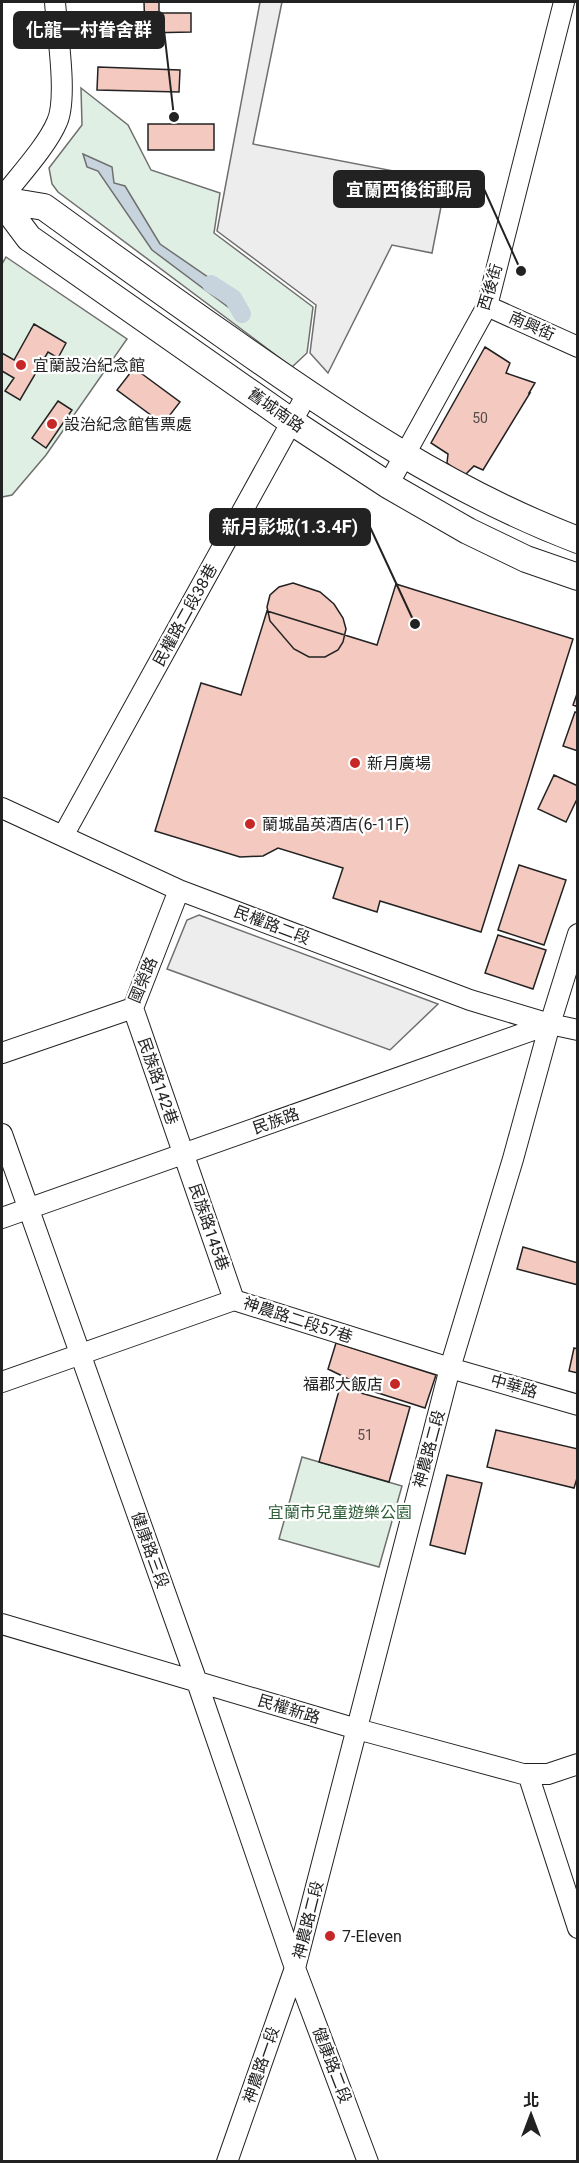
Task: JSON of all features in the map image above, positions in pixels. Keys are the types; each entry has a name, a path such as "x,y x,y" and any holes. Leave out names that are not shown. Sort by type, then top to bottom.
{"main road":[{"name":"舊城南路","path":"2,200 44,207 307,394 404,456 543,527 578,540"},
{"name":"舊城南路","path":"2,200 29,238 292,422 388,485 468,531 526,559 578,577"}],"street":[{"path":"2,200 57,123 62,104 55,2"},
{"name":"西後街","path":"388,485 487,306 564,2"},
{"name":"南興街","path":"487,306 578,347"},
{"name":"民權路二段38巷","path":"63,836 307,394"},
{"name":"民權路二段","path":"2,808 179,890 470,1000 578,1030"},
{"name":"國榮路","path":"2,1053 133,1008 179,890"},
{"name":"神農路二段","path":"295,1968 450,1368 578,934"},
{"name":"民族路142巷","path":"133,1008 183,1154"},
{"name":"民族路","path":"2,1218 550,1024"},
{"name":"健康路三段","path":"2,1134 197,1682 295,1968"},
{"name":"民族路145巷","path":"183,1154 234,1300"},
{"name":"神農路二段57巷","path":"2,1382 234,1300 450,1368"},
{"name":"中華路","path":"450,1368 578,1405"},
{"name":"民權新路","path":"2,1624 357,1729 528,1774 548,1774 578,1764"},
{"path":"528,1774 578,1928"},
{"name":"神農路一段","path":"227,2162 295,1968"},
{"name":"健康路二段","path":"295,1968 368,2162"}],"green space":[{"path":"81,88 128,125 151,170 220,193 214,233 313,307 307,353 292,367 58,192 52,184 49,168 82,125"},
{"path":"6,257 127,339 46,455 12,495 2,497 2,264"},
{"name":"宜蘭市兒童遊樂公園","path":"302,1457 402,1486 379,1567 279,1539"}],"shaded area":[{"path":"260,2 282,2 253,144 446,181 432,253 392,245 328,373 310,353 316,305 217,231"},
{"path":"83,154 112,167 114,183 125,186 160,244 231,293 232,310 152,250 98,171 87,167"},
{"path":"199,915 438,1004 390,1050 167,969 187,920"}],"building":[{"path":"144,2 159,2 159,13 191,13 191,32 145,33"},
{"path":"98,67 180,70 179,92 97,90"},
{"path":"148,124 214,124 214,150 148,150"},
{"name":"宜蘭設治紀念館","path":"34,324 66,343 58,358 48,352 20,400 5,391 14,378 2,371 2,353 14,360"},
{"path":"485,347 510,363 506,373 535,383 483,470 474,466 464,476 447,463 448,454 431,443"},
{"path":"134,368 180,402 163,424 117,390"},
{"name":"設治紀念館售票處","path":"58,401 72,410 46,448 32,438"},
{"path":"293,583 320,592 334,604 343,618 346,629 343,642 338,650 325,657 309,657 294,649 270,621 267,607 270,595 279,587"},
{"name":"新月廣場","path":"396,584 573,639 481,932 380,901 377,912 333,898 343,868 278,848 263,856 240,857 155,831 201,683 241,695 267,611 377,645"},
{"path":"578,691 578,707 573,705"},
{"path":"575,712 578,713 578,751 563,746"},
{"path":"554,775 578,786 578,797 566,822 538,809"},
{"path":"519,865 566,880 544,945 498,930"},
{"path":"498,935 546,950 533,989 485,973"},
{"path":"523,1247 578,1263 578,1285 517,1269"},
{"name":"福郡大飯店","path":"336,1343 436,1375 425,1408 375,1392 328,1369"},
{"path":"574,1348 578,1349 578,1373 569,1371"},
{"path":"340,1387 410,1407 389,1482 319,1462"},
{"path":"496,1430 578,1449 578,1475 574,1488 487,1467"},
{"path":"447,1475 482,1483 465,1554 430,1545"}],"waterway":[{"path":"211,284 233,298 242,314"}],"place":[{"name":"化龍一村眷舍群","path":"174,117"},
{"name":"宜蘭西後街郵局","path":"521,271"},
{"name":"宜蘭設治紀念館","path":"21,365"},
{"name":"設治紀念館售票處","path":"52,424"},
{"name":"新月影城(1.3.4F)","path":"415,624"},
{"name":"新月廣場","path":"355,763"},
{"name":"蘭城晶英酒店(6-11F)","path":"250,824"},
{"name":"福郡大飯店","path":"395,1384"},
{"name":"7-Eleven","path":"330,1936"}]}
